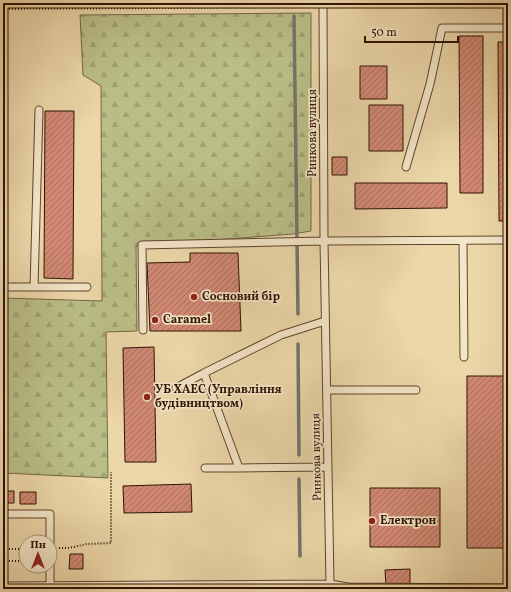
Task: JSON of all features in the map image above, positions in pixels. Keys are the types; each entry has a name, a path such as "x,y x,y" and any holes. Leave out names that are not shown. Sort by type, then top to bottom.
{"lane":[{"name":"Ринкова вулиця","path":"323,5 324,241 330,584"},
{"path":"406,167 430,84 442,28 508,28"},
{"path":"34,287 39,110"},
{"path":"143,330 142,245 324,241 508,240"},
{"path":"463,241 464,357"},
{"path":"3,286 87,287"},
{"path":"176,388 280,335 326,322"},
{"path":"204,373 239,468"},
{"path":"327,390 416,390"},
{"path":"204,468 328,467"},
{"path":"3,514 50,514 50,534"},
{"path":"50,574 50,586"},
{"path":"3,586 98,588 330,584 348,587 508,588"}],"path":[{"path":"3,9 508,4"},
{"path":"58,549 87,544 111,543 111,472"},
{"path":"3,549 18,549"},
{"path":"3,561 18,561"}],"green space":[{"path":"311,13 311,231 293,234 136,246 137,331 106,332 108,478 3,473 3,298 102,301 101,86 83,75 80,15"}],"building":[{"path":"459,36 483,36 483,193 460,193"},
{"path":"498,42 508,42 508,221 499,221"},
{"path":"360,66 387,66 387,99 360,99"},
{"path":"369,105 403,105 403,151 369,151"},
{"path":"45,111 74,111 73,279 44,278"},
{"path":"332,157 347,157 347,175 332,175"},
{"path":"355,183 447,183 447,208 355,209"},
{"name":"Сосновий бір","path":"190,253 238,253 241,331 150,331 147,263 190,262"},
{"path":"154,347 156,462 125,462 123,348"},
{"path":"467,376 508,376 508,548 467,548"},
{"path":"191,484 192,512 124,513 123,486"},
{"path":"370,488 440,488 440,547 370,547"},
{"path":"3,491 14,491 14,503 3,503"},
{"path":"20,492 36,492 36,504 20,504"},
{"path":"70,554 83,554 83,569 69,569"},
{"path":"410,569 410,584 386,585 385,570"}],"waterway":[{"path":"294,16 298,314"},
{"path":"298,344 299,455"},
{"path":"299,479 300,556"}],"place":[{"name":"Сосновий бір","path":"194,297"},
{"name":"Caramel","path":"155,320"},
{"name":"УБ ХАЕС (Управління будівництвом)","path":"147,397"},
{"name":"Електрон","path":"372,521"}]}
